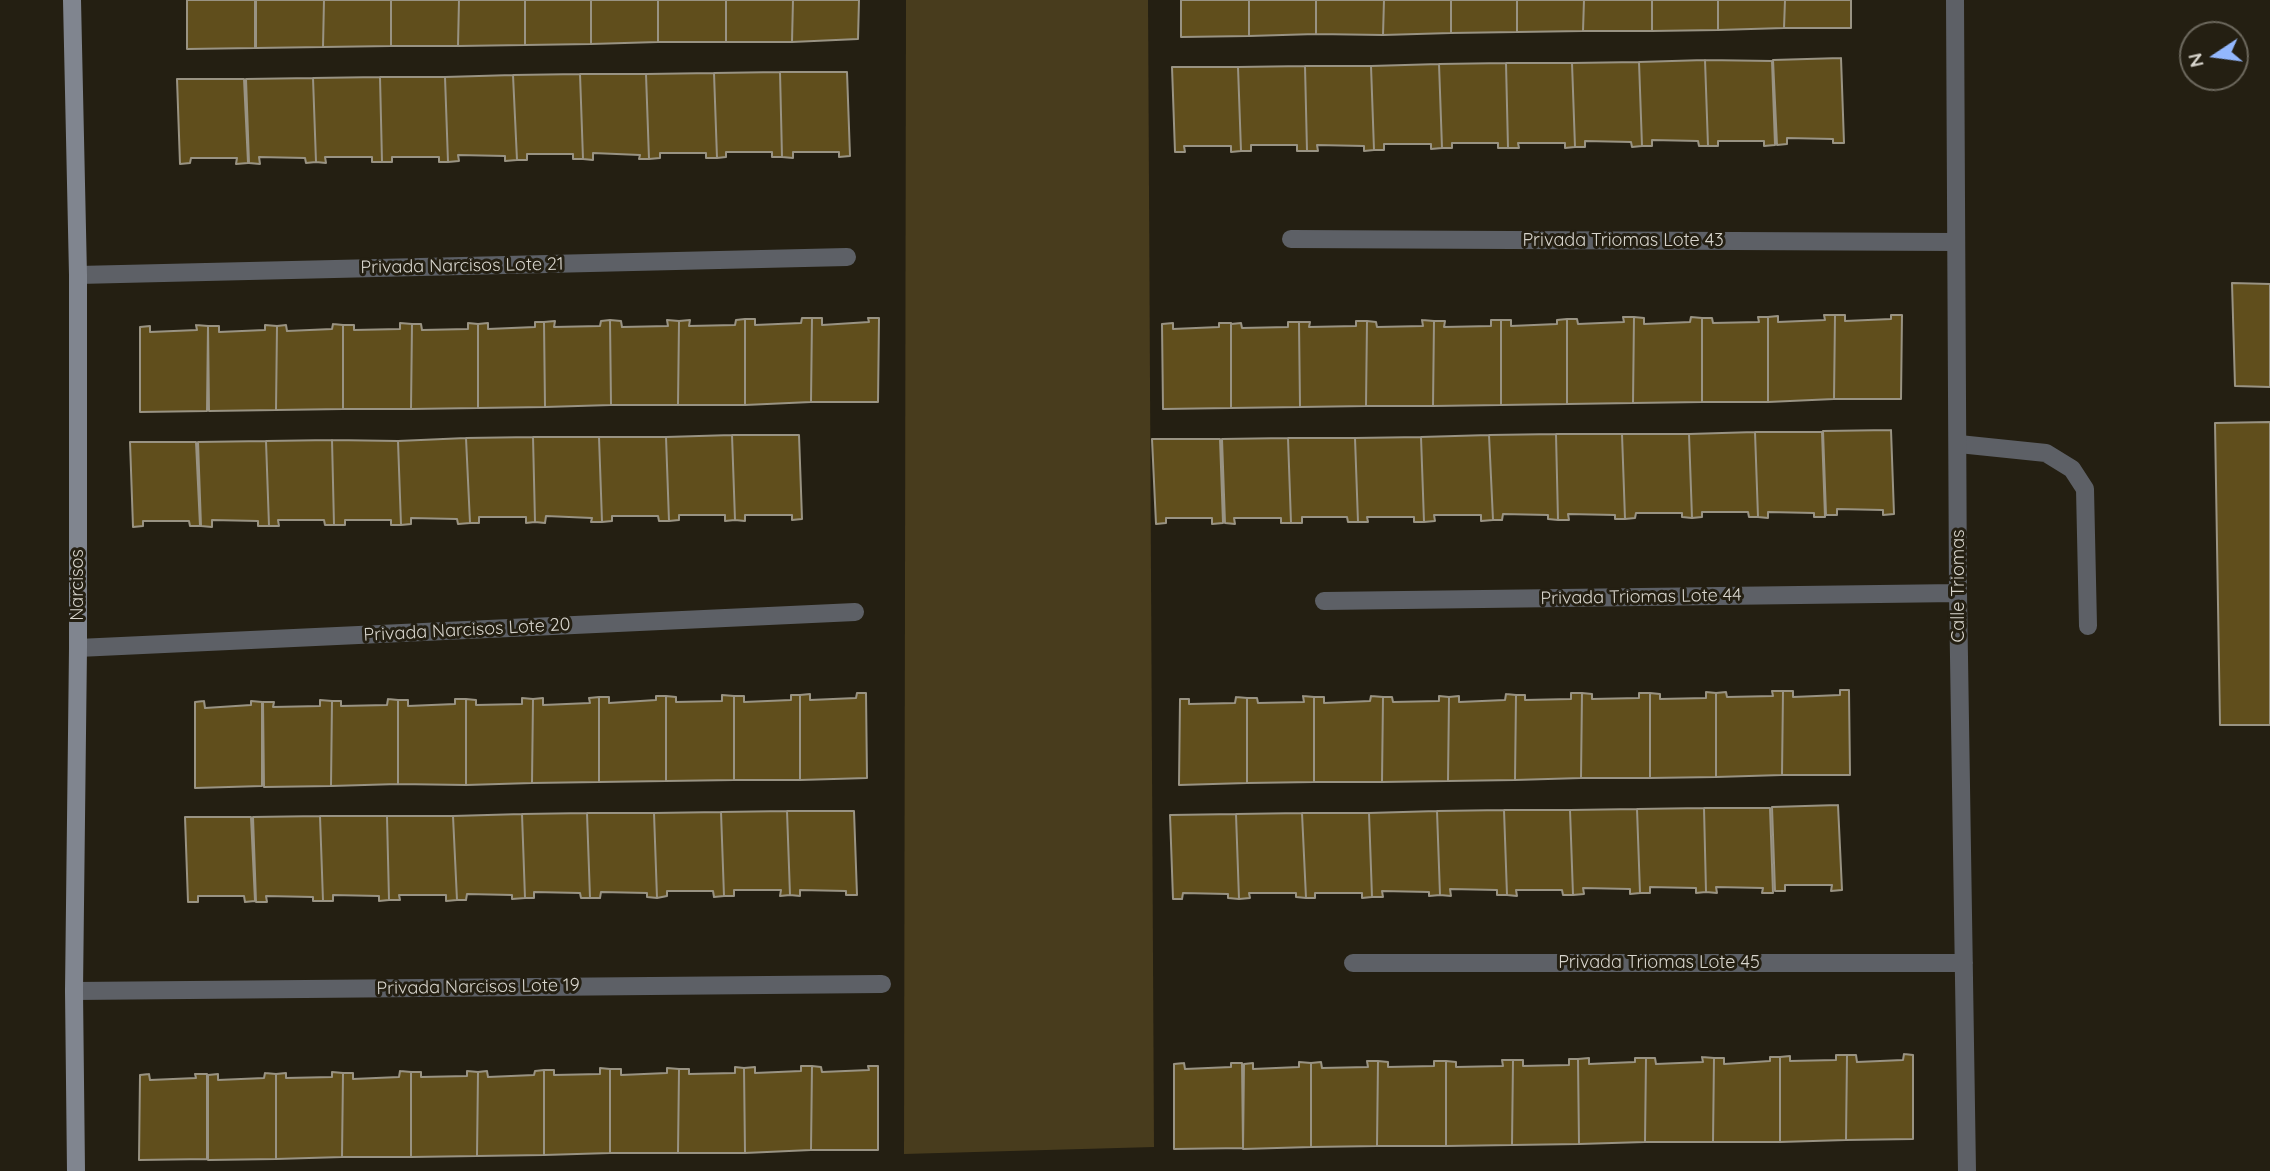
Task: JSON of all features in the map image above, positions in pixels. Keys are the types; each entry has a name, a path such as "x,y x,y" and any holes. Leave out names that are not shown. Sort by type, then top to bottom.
{"street":[{"name":"Narcisos","path":"72,0 78,275 74,991 76,1171"},
{"name":"Calle Triomas","path":"1955,0 1958,593 1967,1171"},
{"name":"Privada Triomas Lote 43","path":"1291,239 1955,242"},
{"name":"Privada Narcisos Lote 21","path":"78,275 847,257"},
{"path":"1959,444 2046,453 2072,468 2085,489 2088,626"},
{"name":"Privada Triomas Lote 44","path":"1324,601 1958,593"},
{"name":"Privada Narcisos Lote 20","path":"78,648 855,612"},
{"name":"Privada Triomas Lote 45","path":"1353,963 1964,963"},
{"name":"Privada Narcisos Lote 19","path":"74,991 882,984"}],"shaded area":[{"path":"906,0 1148,0 1154,1147 904,1154"}],"building":[{"path":"187,0 255,0 255,48 187,49"},
{"path":"256,0 324,0 323,47 256,48"},
{"path":"324,0 391,0 391,46 323,47"},
{"path":"391,0 459,0 458,46 391,46"},
{"path":"459,0 525,0 525,45 458,46"},
{"path":"525,0 591,0 591,44 525,45"},
{"path":"591,0 658,0 658,42 591,44"},
{"path":"658,0 726,0 726,42 658,42"},
{"path":"726,0 793,0 792,42 726,42"},
{"path":"793,0 859,0 858,39 792,42"},
{"path":"1181,0 1249,0 1249,36 1181,37"},
{"path":"1249,0 1316,0 1316,34 1249,36"},
{"path":"1316,0 1384,0 1383,35 1316,34"},
{"path":"1384,0 1451,0 1451,33 1383,35"},
{"path":"1451,0 1517,0 1517,32 1451,33"},
{"path":"1517,0 1584,0 1583,31 1517,32"},
{"path":"1584,0 1652,0 1652,31 1583,31"},
{"path":"1652,0 1718,0 1718,30 1652,31"},
{"path":"1718,0 1785,0 1784,28 1718,30"},
{"path":"1785,0 1851,0 1851,28 1784,28"},
{"path":"1841,58 1844,143 1833,143 1833,139 1787,138 1787,144 1777,145 1773,60"},
{"path":"1705,60 1708,146 1699,146 1698,141 1652,140 1652,146 1642,146 1639,62"},
{"path":"1705,60 1772,61 1775,145 1764,146 1764,141 1718,141 1718,146 1708,146"},
{"path":"1639,62 1642,146 1632,147 1631,142 1585,141 1585,147 1575,147 1572,63"},
{"path":"1506,63 1508,148 1498,148 1498,143 1452,143 1452,148 1442,148 1439,64"},
{"path":"1506,63 1572,63 1575,147 1565,148 1565,143 1518,143 1519,148 1508,148"},
{"path":"1439,64 1442,148 1431,149 1431,144 1384,144 1384,150 1374,150 1371,66"},
{"path":"1305,66 1307,151 1297,151 1297,145 1251,145 1251,151 1241,151 1238,67"},
{"path":"1305,66 1371,66 1374,150 1364,151 1364,146 1317,145 1318,151 1307,151"},
{"path":"1172,67 1238,67 1241,151 1231,152 1231,146 1184,146 1185,152 1175,152"},
{"path":"780,72 782,157 772,157 772,152 726,152 726,157 717,158 714,73"},
{"path":"780,72 847,72 850,156 839,157 839,152 793,152 793,158 782,157"},
{"path":"714,73 717,158 706,158 706,153 660,153 660,158 649,159 646,74"},
{"path":"580,74 583,159 573,159 573,154 527,154 527,160 517,160 513,75"},
{"path":"580,74 646,74 649,159 639,159 640,155 593,153 593,160 583,159"},
{"path":"513,75 517,160 505,161 505,156 458,155 459,161 448,162 445,77"},
{"path":"380,77 382,162 372,162 372,157 325,157 326,163 316,162 313,78"},
{"path":"380,77 445,77 448,162 439,162 439,157 392,157 392,162 382,162"},
{"path":"313,78 316,162 306,163 305,158 259,157 260,164 249,163 246,79"},
{"path":"177,79 244,79 248,163 236,164 237,158 191,158 190,163 180,164"},
{"path":"2232,283 2270,284 2270,387 2235,386"},
{"path":"1824,315 1835,315 1834,399 1768,402 1768,317 1778,316 1778,322 1825,320"},
{"path":"1835,315 1845,315 1845,321 1891,319 1891,315 1902,315 1901,399 1834,399"},
{"path":"1623,317 1634,317 1633,403 1567,404 1567,319 1577,319 1578,324 1624,322"},
{"path":"1634,317 1644,318 1644,324 1690,322 1691,317 1702,318 1702,402 1633,403"},
{"path":"1758,317 1768,317 1768,402 1702,402 1702,318 1712,318 1713,323 1759,322"},
{"path":"802,318 812,318 811,402 745,405 745,319 755,319 755,325 801,323"},
{"path":"812,318 822,318 822,325 869,322 868,318 879,318 878,402 811,402"},
{"path":"745,319 745,405 678,405 679,321 690,320 689,326 735,325 736,320"},
{"path":"1567,319 1567,404 1501,405 1501,320 1511,320 1511,326 1557,324 1557,320"},
{"path":"610,320 611,405 545,407 544,322 555,321 554,327 600,326 601,321"},
{"path":"610,320 621,321 622,327 668,326 667,320 679,321 678,405 611,405"},
{"path":"1422,320 1434,321 1433,406 1366,406 1367,321 1376,322 1377,327 1423,326"},
{"path":"1491,320 1501,320 1501,405 1433,406 1434,321 1445,321 1444,327 1491,326"},
{"path":"1356,321 1367,321 1366,406 1300,407 1299,322 1310,322 1309,327 1356,326"},
{"path":"535,322 544,322 545,407 478,408 478,324 488,323 488,329 535,327"},
{"path":"1288,322 1299,322 1300,407 1231,408 1231,324 1241,323 1242,328 1288,327"},
{"path":"400,323 412,324 411,409 343,409 343,325 354,325 354,330 400,329"},
{"path":"468,323 478,324 478,408 411,409 412,324 421,324 422,330 468,329"},
{"path":"1173,323 1173,329 1219,327 1219,323 1231,323 1231,408 1163,409 1162,324"},
{"path":"333,324 343,325 343,409 276,410 277,326 286,325 287,331 332,329"},
{"path":"196,325 208,326 207,411 140,412 140,327 150,326 150,332 197,330"},
{"path":"265,325 277,326 276,410 209,411 208,326 219,326 219,332 265,330"},
{"path":"2270,422 2270,725 2220,725 2215,423"},
{"path":"1891,430 1894,514 1883,515 1883,510 1837,509 1837,515 1826,515 1823,431"},
{"path":"1755,432 1758,517 1749,517 1748,512 1702,512 1702,517 1692,518 1689,434"},
{"path":"1755,432 1822,432 1825,517 1814,517 1814,513 1768,512 1768,518 1758,517"},
{"path":"1556,434 1558,520 1548,519 1548,515 1503,514 1502,520 1493,520 1489,435"},
{"path":"1556,434 1622,434 1625,519 1615,519 1615,515 1568,514 1569,520 1558,520"},
{"path":"1622,434 1689,434 1692,518 1682,517 1682,513 1636,513 1635,518 1625,519"},
{"path":"732,435 735,520 725,521 725,515 679,515 679,520 669,521 666,437"},
{"path":"732,435 799,435 802,519 792,520 792,515 745,515 745,521 735,520"},
{"path":"1489,435 1493,520 1481,521 1481,515 1434,515 1435,521 1424,522 1421,437"},
{"path":"533,437 535,522 526,523 526,517 479,517 479,523 470,523 466,438"},
{"path":"533,437 599,437 602,522 591,522 592,518 546,516 545,523 535,522"},
{"path":"599,437 666,437 669,521 659,521 658,516 612,516 612,521 602,522"},
{"path":"1421,437 1424,522 1414,522 1414,517 1367,517 1368,522 1358,522 1355,438"},
{"path":"466,438 470,523 458,524 457,519 411,518 411,524 401,525 398,441"},
{"path":"1288,438 1291,523 1281,523 1281,518 1234,518 1235,524 1225,523 1222,439"},
{"path":"1288,438 1355,438 1358,522 1348,522 1347,517 1302,517 1302,523 1291,523"},
{"path":"1152,439 1220,439 1223,523 1212,524 1212,518 1166,518 1166,523 1156,524"},
{"path":"332,440 334,525 325,525 324,520 278,520 279,526 269,526 266,441"},
{"path":"332,440 398,441 401,525 391,525 391,520 345,520 345,525 334,525"},
{"path":"266,441 269,526 258,526 258,521 212,520 212,527 201,526 198,442"},
{"path":"130,442 196,442 200,526 190,526 189,521 143,521 143,526 133,527"},
{"path":"1840,690 1849,690 1850,775 1782,775 1783,691 1793,691 1793,697 1840,695"},
{"path":"1772,691 1783,691 1782,775 1716,777 1716,693 1726,692 1727,697 1773,696"},
{"path":"1706,692 1716,693 1716,777 1650,778 1650,693 1660,694 1660,699 1706,698"},
{"path":"857,693 866,693 867,778 800,780 800,695 810,694 810,700 856,698"},
{"path":"1571,693 1582,693 1581,778 1515,780 1516,695 1525,695 1525,700 1571,699"},
{"path":"1582,693 1592,694 1592,699 1639,698 1639,693 1650,693 1650,778 1581,778"},
{"path":"1506,694 1516,695 1515,780 1448,781 1449,697 1459,696 1459,702 1505,700"},
{"path":"722,695 734,696 734,780 666,781 666,696 676,697 676,702 722,701"},
{"path":"791,695 800,695 800,780 734,780 734,696 744,696 744,702 791,700"},
{"path":"656,696 666,696 666,781 599,782 599,697 609,697 609,703 656,700"},
{"path":"1303,696 1314,697 1314,782 1247,783 1247,698 1257,698 1258,703 1304,702"},
{"path":"1371,696 1383,697 1382,782 1314,782 1314,697 1324,697 1324,703 1370,701"},
{"path":"1439,696 1449,697 1448,781 1382,782 1383,697 1392,697 1393,702 1439,701"},
{"path":"599,697 599,782 532,783 533,699 543,698 543,705 590,703 589,698"},
{"path":"1236,697 1247,698 1247,783 1179,785 1180,699 1189,699 1189,704 1235,703"},
{"path":"522,698 533,699 532,783 466,785 466,699 476,700 476,705 522,704"},
{"path":"388,699 398,700 398,784 331,786 332,701 341,701 341,706 387,705"},
{"path":"455,699 466,699 466,785 398,784 398,700 408,700 408,706 455,704"},
{"path":"320,700 332,701 331,786 264,787 263,702 274,702 273,707 320,706"},
{"path":"204,701 205,708 251,705 251,701 262,702 262,786 195,788 195,702"},
{"path":"1838,805 1842,890 1831,891 1832,885 1785,885 1785,891 1775,891 1772,807"},
{"path":"1704,808 1706,892 1696,893 1696,888 1650,887 1650,893 1640,893 1637,809"},
{"path":"1704,808 1770,808 1773,893 1762,893 1763,888 1716,887 1717,893 1706,892"},
{"path":"1637,809 1640,893 1630,894 1630,889 1583,888 1584,894 1573,895 1570,810"},
{"path":"1504,810 1507,895 1497,895 1497,890 1450,889 1451,896 1440,895 1437,811"},
{"path":"1504,810 1570,810 1573,895 1563,895 1562,890 1516,890 1517,896 1507,895"},
{"path":"787,811 790,895 780,896 781,890 734,890 734,896 724,896 721,812"},
{"path":"787,811 854,811 857,895 846,895 846,891 800,890 800,896 790,895"},
{"path":"1437,811 1440,895 1429,896 1429,892 1382,891 1383,897 1372,897 1369,813"},
{"path":"721,812 724,896 714,897 713,891 667,891 667,896 657,898 654,813"},
{"path":"587,813 590,898 581,898 580,893 534,892 534,898 525,898 522,814"},
{"path":"587,813 654,813 657,898 647,897 647,893 601,892 600,898 590,898"},
{"path":"1302,813 1306,898 1296,897 1296,893 1249,893 1250,898 1239,899 1236,814"},
{"path":"1302,813 1369,813 1372,897 1362,898 1362,893 1315,893 1315,898 1306,898"},
{"path":"522,814 525,898 467,894 466,900 457,900 453,816"},
{"path":"1236,814 1239,899 1228,898 1228,894 1183,893 1182,899 1173,899 1170,815"},
{"path":"320,816 323,901 313,901 313,897 266,896 267,902 256,902 253,817"},
{"path":"320,816 387,816 389,900 379,901 379,896 333,895 333,901 323,901"},
{"path":"387,816 453,816 457,900 446,901 446,895 399,895 400,900 389,900"},
{"path":"185,817 251,817 255,901 245,902 244,896 198,896 198,902 188,902"},
{"path":"1904,1054 1913,1055 1913,1139 1846,1140 1847,1055 1856,1055 1857,1062 1903,1060"},
{"path":"1836,1055 1847,1055 1846,1140 1780,1142 1780,1057 1790,1056 1790,1061 1836,1060"},
{"path":"1702,1057 1714,1058 1713,1142 1645,1142 1646,1058 1655,1058 1656,1064 1703,1062"},
{"path":"1770,1057 1780,1057 1780,1142 1713,1142 1714,1058 1724,1058 1724,1064 1770,1061"},
{"path":"1589,1058 1589,1064 1635,1062 1635,1058 1646,1058 1645,1142 1579,1144 1578,1059"},
{"path":"1569,1059 1578,1059 1579,1144 1512,1145 1513,1060 1523,1060 1523,1066 1569,1065"},
{"path":"1502,1060 1513,1060 1512,1145 1446,1146 1446,1061 1456,1062 1456,1067 1503,1066"},
{"path":"1367,1061 1378,1061 1377,1146 1311,1147 1311,1063 1321,1062 1322,1068 1368,1067"},
{"path":"1378,1061 1388,1062 1388,1067 1434,1066 1434,1061 1446,1061 1446,1146 1377,1146"},
{"path":"1299,1062 1311,1063 1311,1147 1243,1149 1244,1064 1253,1063 1253,1069 1299,1067"},
{"path":"1184,1063 1185,1069 1231,1067 1231,1063 1242,1063 1243,1148 1174,1149 1174,1064"},
{"path":"801,1066 812,1066 811,1150 745,1153 744,1068 755,1067 755,1073 801,1071"},
{"path":"812,1066 821,1067 822,1072 869,1070 868,1066 878,1066 878,1150 811,1150"},
{"path":"735,1067 744,1068 745,1153 678,1153 679,1069 689,1069 689,1074 735,1073"},
{"path":"600,1068 610,1069 610,1153 544,1155 544,1070 554,1070 554,1075 600,1074"},
{"path":"667,1068 679,1069 678,1153 610,1153 610,1069 621,1069 621,1075 667,1073"},
{"path":"544,1070 544,1155 477,1156 478,1072 487,1071 488,1077 534,1075 535,1071"},
{"path":"400,1071 411,1072 411,1157 342,1157 343,1073 353,1073 353,1079 399,1077"},
{"path":"467,1071 478,1072 477,1156 411,1157 411,1072 421,1072 421,1077 467,1076"},
{"path":"332,1072 343,1073 342,1157 276,1159 276,1074 286,1073 286,1078 332,1077"},
{"path":"265,1073 276,1074 276,1159 208,1160 208,1075 218,1074 218,1080 264,1078"},
{"path":"149,1074 150,1080 196,1078 195,1074 207,1074 207,1159 139,1160 140,1075"}]}
